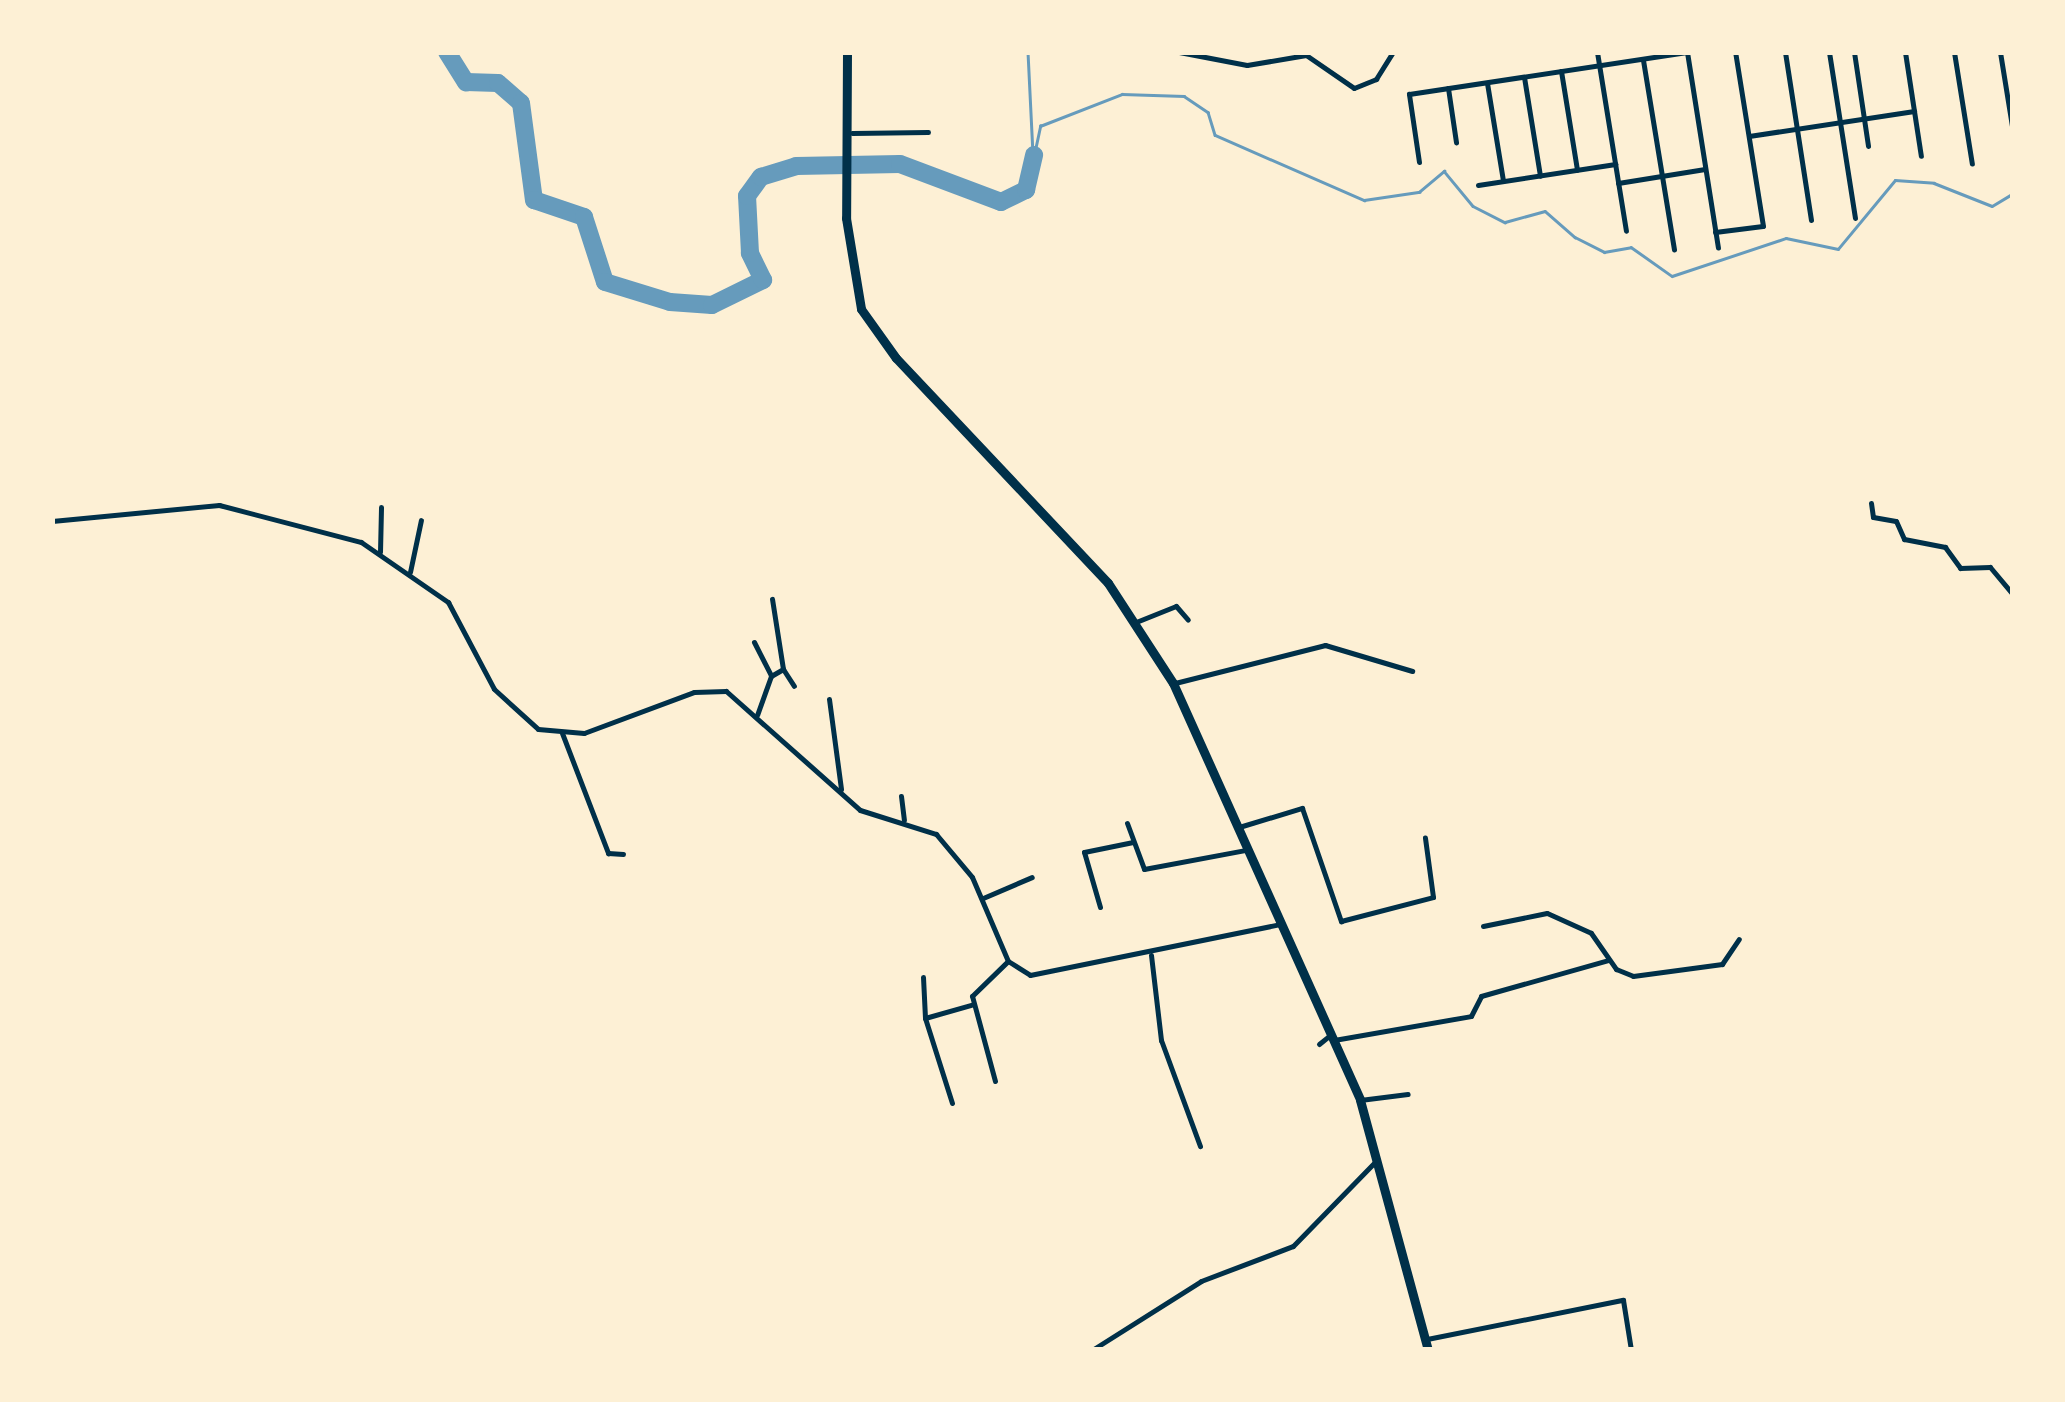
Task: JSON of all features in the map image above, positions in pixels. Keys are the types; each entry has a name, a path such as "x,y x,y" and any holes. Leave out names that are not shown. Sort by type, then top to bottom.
{"main road":[{"path":"847,52 851,138 849,256 870,325 1108,583 1173,683 1360,1100 1426,1344"}],"street":[{"path":"1179,52 1248,65 1307,54 1354,88 1376,80 1393,52"},
{"path":"1597,52 1626,232"},
{"path":"1419,162 1409,94 1687,52 1718,248"},
{"path":"1716,232 1762,226 1735,52"},
{"path":"1785,52 1811,220"},
{"path":"1829,52 1856,218"},
{"path":"1854,52 1868,146"},
{"path":"1905,52 1921,156"},
{"path":"1954,52 1972,164"},
{"path":"2000,52 2012,126"},
{"path":"1643,59 1674,249"},
{"path":"1561,71 1577,170"},
{"path":"1524,77 1540,176"},
{"path":"1487,82 1503,182"},
{"path":"1448,88 1456,142"},
{"path":"1748,136 1914,111"},
{"path":"851,138 928,132"},
{"path":"1478,185 1615,164"},
{"path":"1618,183 1705,170"},
{"path":"1871,503 1874,516 1896,521 1904,539 1946,547 1960,568 1990,566 2012,592"},
{"path":"52,521 219,505 380,552 448,602 472,655 515,712 562,734 622,724 708,690 738,697 860,810 904,820 936,834 983,898 1008,961 1030,975 1151,955 1282,924"},
{"path":"380,552 381,508"},
{"path":"410,572 422,520"},
{"path":"772,599 783,669 794,686"},
{"path":"1134,622 1176,606 1188,620"},
{"path":"754,642 771,676"},
{"path":"1173,683 1325,645 1412,672"},
{"path":"757,715 771,676 783,669"},
{"path":"829,699 841,792"},
{"path":"562,734 608,853 622,854"},
{"path":"901,796 904,820"},
{"path":"1236,828 1302,808 1341,921 1433,898 1425,838"},
{"path":"1127,823 1144,868 1246,850"},
{"path":"1100,907 1084,852 1133,842"},
{"path":"983,898 1032,877"},
{"path":"1483,926 1547,914 1592,933 1608,960 1633,976 1722,964 1739,939"},
{"path":"1151,955 1161,1040 1200,1146"},
{"path":"1318,1044 1333,1037 1470,1016 1480,996 1608,960"},
{"path":"995,1081 972,1004 976,983 1008,961"},
{"path":"923,977 925,1018 952,1103"},
{"path":"925,1018 972,1004"},
{"path":"1360,1100 1408,1094"},
{"path":"1092,1350 1201,1282 1293,1246 1378,1159"},
{"path":"1426,1344 1622,1300 1631,1350"}],"waterway":[{"path":"447,52 466,82 498,83 521,103 534,200 584,217 605,282 670,302 712,305 763,280 750,253 747,196 761,177 796,166 900,164 1001,202 1026,190 1034,155"},
{"path":"1028,52 1033,154"},
{"path":"1034,155 1040,126 1122,94 1184,96 1208,112 1215,135 1364,200 1419,192 1444,171 1473,206 1505,222 1545,211 1575,237 1604,252 1631,247 1672,276 1786,238 1838,249 1895,180 1934,183 1992,206 2012,194"}]}
